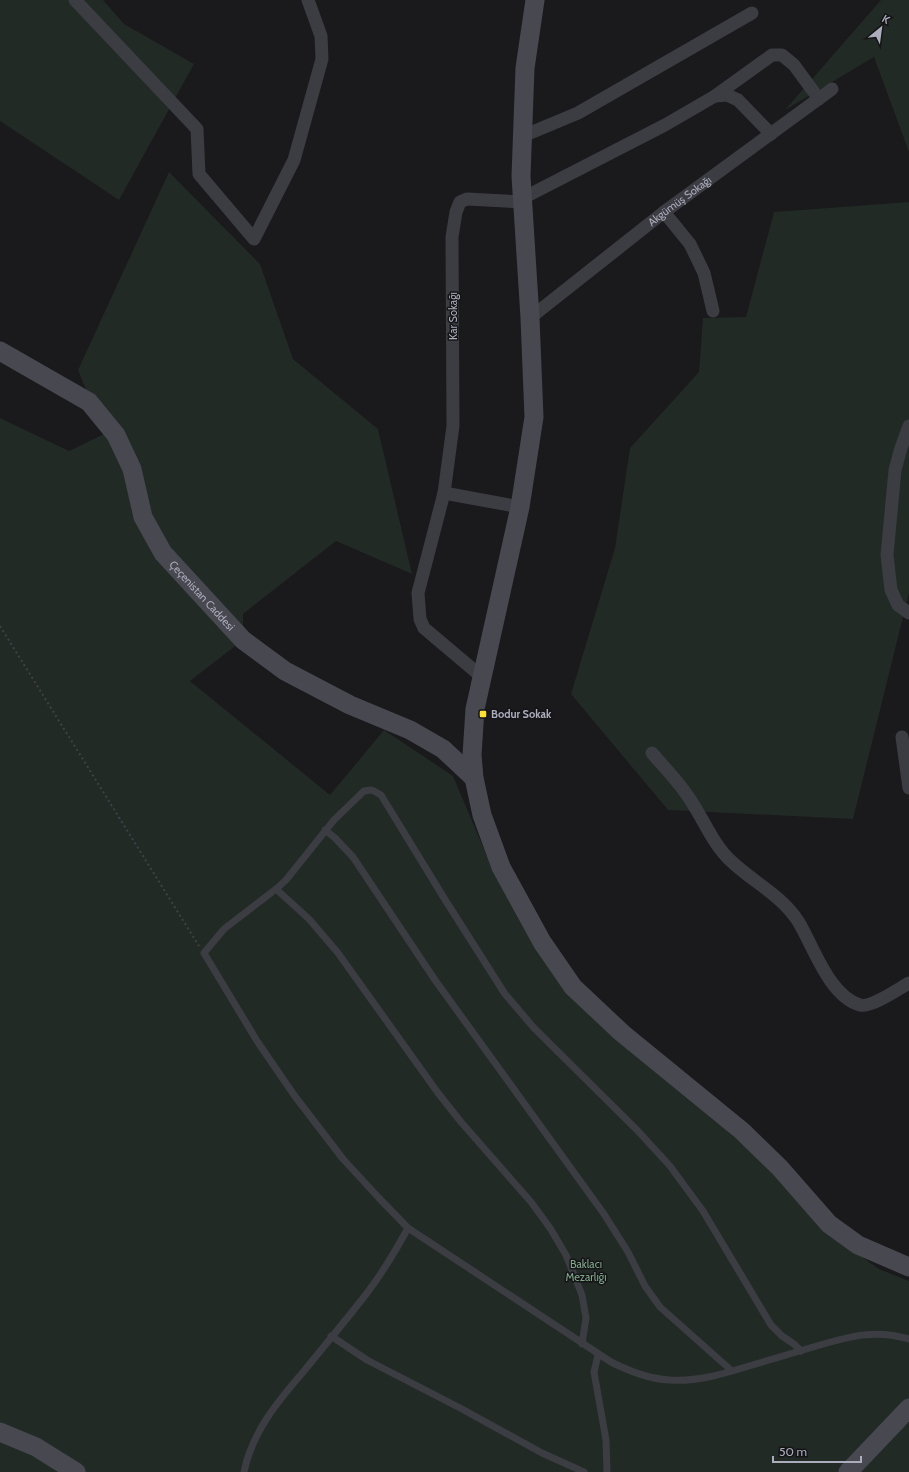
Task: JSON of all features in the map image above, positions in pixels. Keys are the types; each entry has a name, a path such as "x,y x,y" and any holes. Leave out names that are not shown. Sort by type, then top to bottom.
{"street":[{"path":"75,0 197,129 199,174 254,239 294,160 322,60 321,36 308,0"},
{"path":"535,0 525,68 521,176 530,318 534,417 520,506 474,717 472,755 474,778 482,815 501,867 542,942 573,987 622,1033 742,1131 780,1168 829,1224 858,1245 906,1265"},
{"path":"523,136 578,113 752,13"},
{"path":"523,200 665,125 716,96 772,55 782,55 794,65 819,99"},
{"name":"Akgümüş Sokağı","path":"530,318 664,212 832,89"},
{"path":"716,96 727,95 738,100 771,134"},
{"name":"Kar Sokağı","path":"482,677 424,628 420,619 418,593 444,493 453,426 452,237 456,212 460,202 467,199 523,200"},
{"path":"664,212 690,244 704,273 713,311"},
{"name":"Çeçenistan Caddesi","path":"0,351 89,402 116,435 132,470 143,517 163,552 242,640 285,671 350,706 410,730 443,749 474,778"},
{"path":"909,426 905,450 895,470 887,555 891,590 898,605 909,613"},
{"path":"444,493 520,506"},
{"path":"902,737 909,788"},
{"path":"652,753 687,795 712,836 730,860 778,897 798,920 831,982 848,1000 862,1006 875,1003 909,983"},
{"path":"848,1472 909,1408"},
{"path":"0,1432 36,1447 76,1472"}],"lane":[{"path":"801,1351 771,1325 703,1211 670,1166 637,1130 534,1028 505,994 381,795 371,790 364,792 325,830 286,880 224,929 204,953 257,1041 294,1095 344,1159 408,1228 598,1355 631,1372 648,1377 688,1381 710,1378 862,1334 880,1333 909,1339"},
{"path":"325,830 353,857 435,980 604,1214 624,1246 651,1296 670,1317 732,1371"},
{"path":"276,889 309,919 338,953 438,1093 531,1202 550,1228 566,1255 582,1295 586,1318 582,1344"},
{"path":"244,1472 247,1458 255,1437 267,1418 380,1276 408,1228"},
{"path":"331,1336 367,1360 462,1408 542,1453 584,1472"},
{"path":"598,1355 594,1372 606,1440 607,1472"}],"path":[{"path":"0,626 204,953"}],"green space":[{"path":"0,0 103,0 124,24 194,64 119,200 0,121"},
{"path":"881,0 909,0 909,152 874,57 785,110"},
{"name":"Baklacı Mezarlığı","path":"169,172 260,264 293,359 378,429 412,574 336,541 243,614 243,640 190,681 330,795 384,730 453,776 495,875 571,995 742,1137 821,1228 879,1269 909,1281 909,1472 0,1472 0,418 69,451 104,434 78,370"},
{"path":"909,202 909,593 853,819 668,810 571,694 615,548 630,448 699,372 703,318 746,317 774,212"}],"place":[{"name":"Bodur Sokak","path":"483,714"}]}
